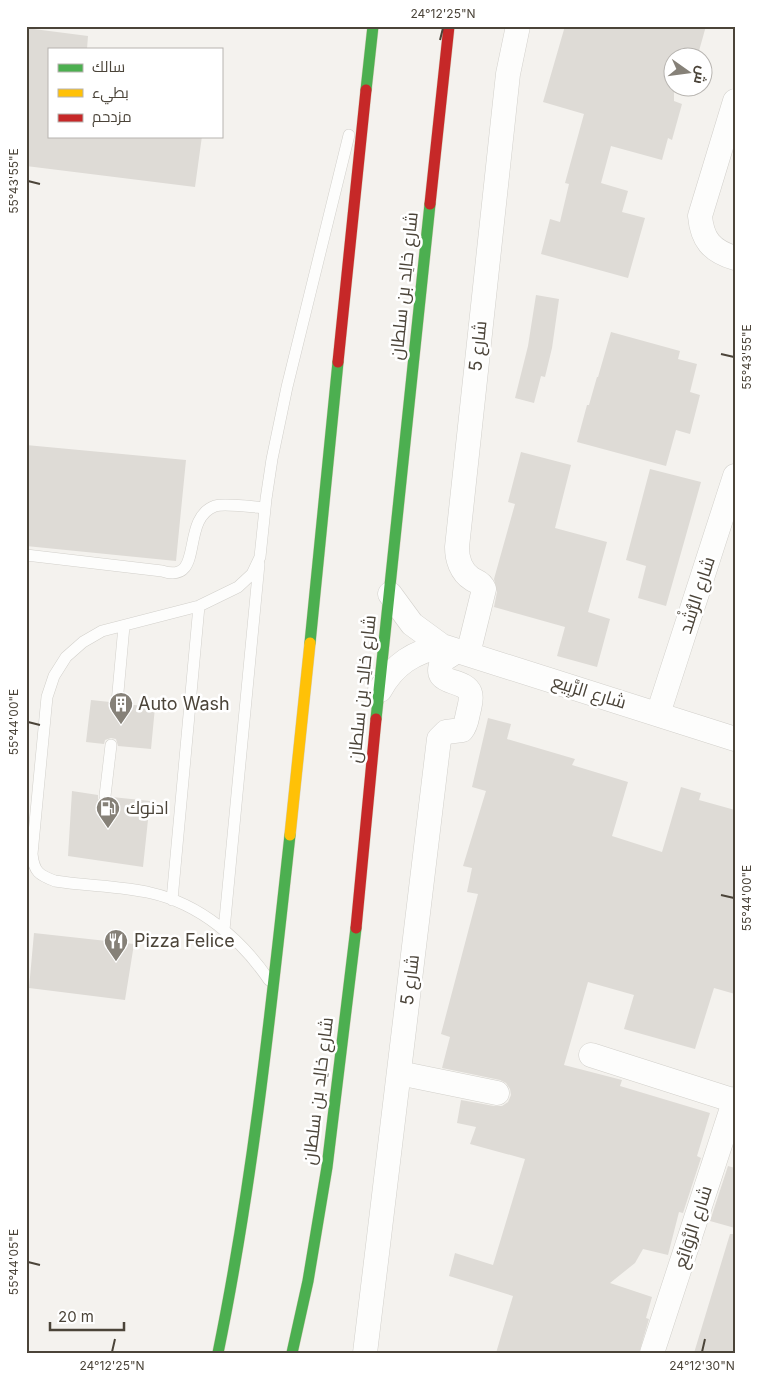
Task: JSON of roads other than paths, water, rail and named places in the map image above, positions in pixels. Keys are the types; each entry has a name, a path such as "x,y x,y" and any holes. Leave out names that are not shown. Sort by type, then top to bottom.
{"main road":[{"path":"218,1353 232,1288 257,1120 273,986 297,771 373,26"},
{"name":"شارع خالِد بن سلطان","path":"292,1353 308,1281 327,1167 355,937 449,26"}],"street":[{"name":"شارع 5","path":"365,1353 439,739 446,732 462,730 465,726 471,698 470,692 466,687 447,680 442,677 440,672 442,660 456,651 484,589 482,584 466,574 460,566 457,547 508,74 518,26"},
{"path":"735,101 700,216 701,229 707,241 717,250 735,258"},
{"name":"شارع الرُّشْد","path":"658,714 735,476"},
{"name":"شارع الرَّبِيع","path":"390,594 412,624 456,651 735,739"},
{"path":"380,690 387,678 405,660 417,653 456,651"},
{"name":"شارع الرَّوَائِع","path":"591,1055 735,1100 652,1353"},
{"path":"399,1073 497,1093"}],"lane":[{"path":"224,930 265,508 272,458 287,387 371,49"},
{"path":"26,556 177,573 188,563 196,526 201,516 208,509 218,505 265,508"},
{"path":"260,558 252,574 238,588 199,606 102,632 83,642 66,657 54,676 47,697 33,841 34,867 43,877 56,881 150,892 197,911 240,943 258,963 273,986"},
{"path":"172,900 199,606"},
{"path":"116,703 124,626"},
{"path":"105,796 112,745"}],"place":[{"name":"Auto Wash","path":"121,725"},
{"name":"ادنوك","path":"108,829"},
{"name":"Pizza Felice","path":"116,962"}]}
